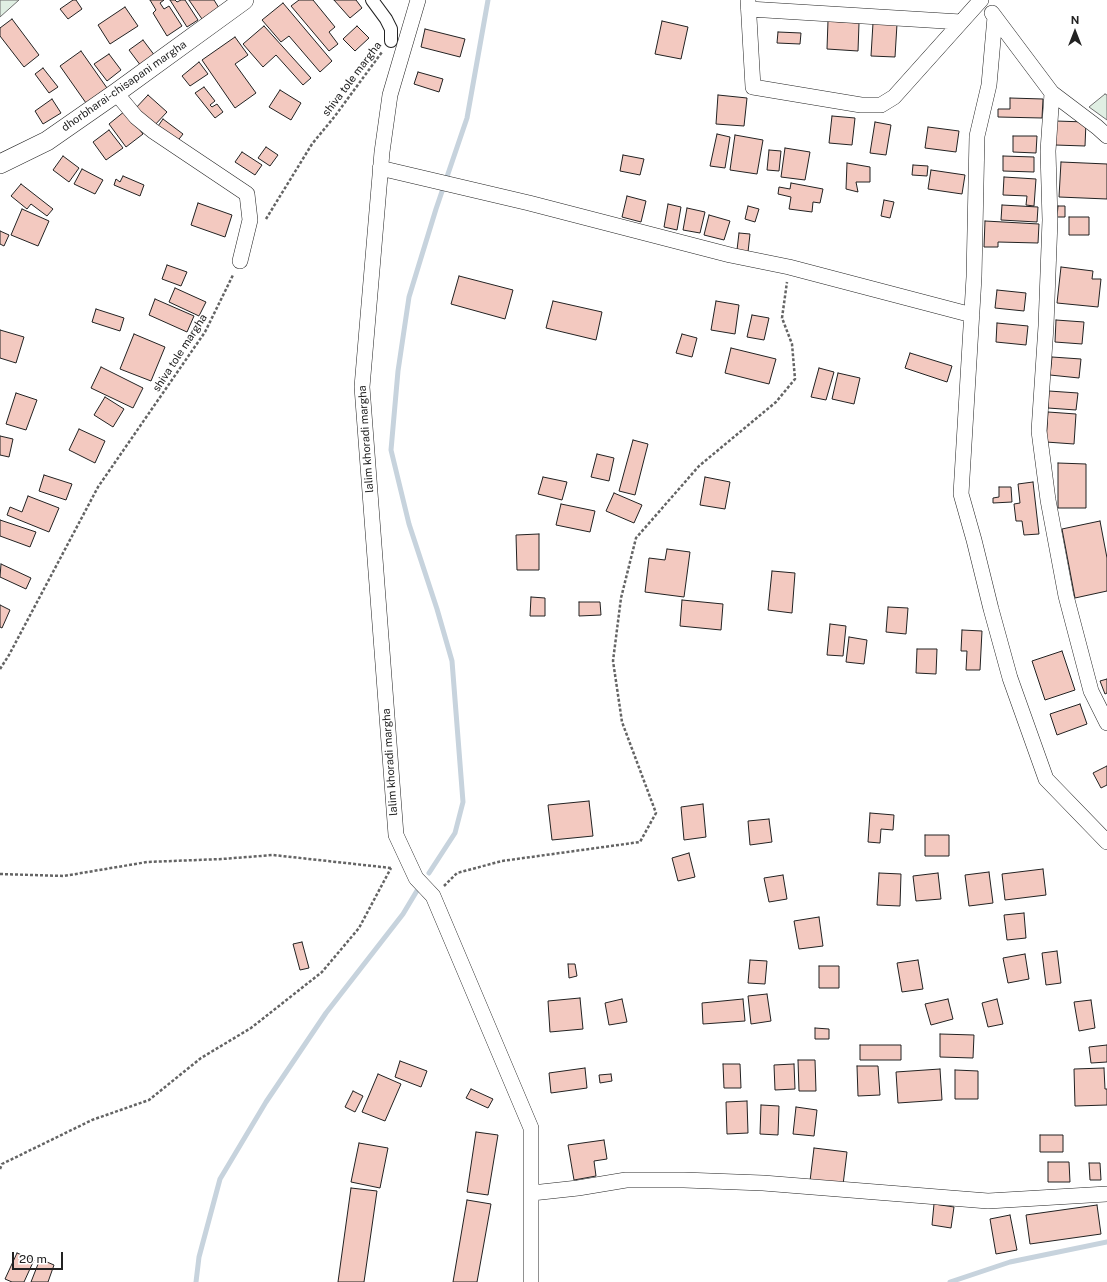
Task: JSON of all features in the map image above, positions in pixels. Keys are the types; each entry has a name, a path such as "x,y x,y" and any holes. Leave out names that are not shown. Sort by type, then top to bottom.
{"street":[{"name":"dhorbharai-chisapani margha","path":"0,164 47,141 116,94 244,0"},
{"path":"372,0 386,19 391,29 391,41"},
{"name":"lalim khoradi margha","path":"418,0 390,95 380,168 362,387 396,835 416,878 433,896"},
{"path":"961,22 749,5 753,87 861,105 881,105 894,97 981,0 1052,93 1107,136"},
{"path":"995,17 989,85 978,136 974,277 961,494 1010,678 1046,779 1107,842"},
{"path":"1052,93 1048,151 1050,220 1046,326 1039,432 1048,500 1066,596 1091,691 1107,723"},
{"path":"116,94 136,117 153,131 247,194 250,220 240,262"},
{"path":"380,168 529,203 730,255 789,267 972,315"},
{"path":"433,896 531,1128 531,1282"},
{"path":"532,1193 626,1180 684,1180 763,1183 988,1201 1107,1194"}],"path":[{"name":"shiva tole margha","path":"264,222 312,144 335,116 391,41"},
{"name":"shiva tole margha","path":"0,669 9,655 98,487 205,332 240,262"},
{"path":"433,896 456,873 502,861 640,842 656,813 622,722 613,661 621,598 636,538 699,466 776,402 795,379 792,344 782,318 789,267"},
{"path":"0,874 64,876 147,862 222,860 274,855 391,868 416,878"},
{"path":"0,1170 2,1164 92,1120 149,1100 201,1058 251,1028 322,972 359,928 391,868"}],"green space":[{"path":"0,0 19,0 0,17"},
{"path":"1105,94 1107,95 1107,120 1089,107"}],"building":[{"path":"73,0 76,0 82,9 68,19 60,9"},
{"path":"150,0 164,0 160,3 164,9 169,6 182,26 167,36 153,13 156,10"},
{"path":"170,0 175,0 177,2 185,0 198,20 187,27"},
{"path":"189,0 214,0 219,8 202,19"},
{"path":"299,0 313,0 335,27 329,32 338,44 329,51 291,6"},
{"path":"334,0 356,0 362,8 350,18"},
{"path":"283,3 332,61 320,72 289,36 281,42 262,20"},
{"path":"125,7 138,26 110,44 98,25"},
{"path":"12,19 39,55 24,67 0,36 0,28"},
{"path":"662,21 688,27 681,59 655,54"},
{"path":"828,21 859,23 858,51 827,49"},
{"path":"873,23 897,24 895,57 871,56"},
{"path":"264,26 311,78 303,85 276,55 263,67 243,44"},
{"path":"357,26 369,38 355,51 343,39"},
{"path":"425,29 465,39 460,57 421,47"},
{"path":"778,32 801,33 800,44 777,43"},
{"path":"235,37 248,55 235,64 256,93 235,108 202,60"},
{"path":"143,40 155,56 141,66 129,50"},
{"path":"81,51 107,88 86,103 60,66"},
{"path":"109,54 121,70 107,81 94,64"},
{"path":"199,62 208,74 190,86 182,76"},
{"path":"43,68 58,87 49,93 35,74"},
{"path":"418,72 443,79 439,92 414,84"},
{"path":"204,87 215,101 210,105 212,107 217,104 223,112 215,118 195,93"},
{"path":"280,90 301,103 291,120 269,107"},
{"path":"148,95 167,112 153,127 134,110"},
{"path":"718,95 747,98 744,126 716,124"},
{"path":"1010,98 1043,99 1042,118 998,117 998,109 1010,109"},
{"path":"52,99 61,113 43,124 35,111"},
{"path":"125,111 143,134 126,147 109,124"},
{"path":"832,116 855,118 852,145 829,143"},
{"path":"163,119 183,134 176,143 156,129"},
{"path":"1056,121 1086,122 1085,146 1055,145"},
{"path":"875,122 891,125 886,155 870,153"},
{"path":"928,127 959,131 956,152 925,148"},
{"path":"109,130 123,148 106,160 93,142"},
{"path":"717,134 730,137 725,168 710,166"},
{"path":"735,135 763,140 757,174 730,170"},
{"path":"1013,136 1037,136 1036,153 1013,152"},
{"path":"266,147 278,155 270,166 258,158"},
{"path":"785,148 810,152 805,180 781,177"},
{"path":"769,150 781,151 779,171 767,170"},
{"path":"242,152 262,165 255,175 235,162"},
{"path":"623,155 644,159 640,175 620,171"},
{"path":"63,156 79,168 69,182 53,170"},
{"path":"1003,156 1034,157 1034,172 1003,171"},
{"path":"1061,162 1107,164 1107,199 1059,197"},
{"path":"847,163 870,167 870,182 856,182 858,192 846,189"},
{"path":"913,165 928,166 927,176 912,175"},
{"path":"82,169 103,180 95,194 74,184"},
{"path":"931,170 965,175 962,194 928,189"},
{"path":"123,176 144,185 140,196 114,185 116,179 120,182"},
{"path":"1004,177 1036,179 1034,206 1026,205 1027,196 1003,195"},
{"path":"791,183 823,189 820,203 813,202 812,212 789,209 791,197 778,194 779,187 790,189"},
{"path":"21,184 53,209 47,216 31,204 27,209 11,196"},
{"path":"627,196 646,201 641,222 622,217"},
{"path":"884,200 894,202 890,218 881,216"},
{"path":"198,203 232,215 225,237 191,225"},
{"path":"668,204 681,207 677,230 664,227"},
{"path":"1002,205 1038,207 1037,222 1001,220"},
{"path":"748,206 759,209 755,222 745,219"},
{"path":"1058,206 1065,206 1065,217 1057,217"},
{"path":"687,208 705,212 700,233 683,230"},
{"path":"22,209 49,221 38,246 11,235"},
{"path":"709,215 730,221 724,240 704,235"},
{"path":"1069,217 1089,217 1089,235 1069,235"},
{"path":"985,221 1039,224 1038,243 998,242 998,247 984,247"},
{"path":"0,231 9,235 4,246 0,244"},
{"path":"739,233 750,234 748,252 737,250"},
{"path":"167,265 187,272 181,286 162,279"},
{"path":"1061,267 1093,271 1092,279 1101,279 1098,307 1057,303"},
{"path":"459,276 513,290 505,319 451,304"},
{"path":"175,288 206,302 199,316 169,302"},
{"path":"997,290 1026,293 1024,311 995,308"},
{"path":"155,299 194,316 187,332 149,315"},
{"path":"553,301 602,312 596,340 546,328"},
{"path":"716,301 739,305 735,334 711,330"},
{"path":"96,309 124,318 120,331 92,322"},
{"path":"752,315 769,318 764,340 747,337"},
{"path":"1056,320 1084,322 1082,344 1055,342"},
{"path":"997,323 1028,326 1026,345 996,342"},
{"path":"0,330 24,337 16,363 0,358"},
{"path":"134,334 165,347 151,381 120,369"},
{"path":"682,334 697,338 692,357 676,353"},
{"path":"731,348 776,359 769,384 725,373"},
{"path":"910,353 952,366 947,382 905,368"},
{"path":"1052,357 1081,359 1079,378 1050,375"},
{"path":"101,367 143,388 133,408 91,388"},
{"path":"819,368 834,372 826,400 811,397"},
{"path":"838,373 860,378 854,404 832,399"},
{"path":"1049,391 1078,393 1076,410 1048,408"},
{"path":"16,393 37,400 26,430 6,424"},
{"path":"105,397 124,409 113,427 94,415"},
{"path":"1048,412 1076,414 1074,444 1046,442"},
{"path":"79,429 105,441 95,463 69,450"},
{"path":"0,436 13,439 9,457 0,455"},
{"path":"633,440 648,444 635,495 619,491"},
{"path":"597,454 614,458 609,481 591,477"},
{"path":"1058,463 1086,464 1086,508 1058,508"},
{"path":"44,475 72,484 66,500 39,491"},
{"path":"543,477 567,482 562,500 538,494"},
{"path":"705,477 730,482 725,509 700,505"},
{"path":"1033,482 1039,534 1024,535 1022,521 1016,521 1014,504 1020,503 1018,484"},
{"path":"999,487 1011,487 1012,502 993,503 993,498 999,497"},
{"path":"614,493 642,505 634,523 606,511"},
{"path":"28,496 59,508 49,532 7,515 10,507 22,512"},
{"path":"561,504 595,511 590,532 556,525"},
{"path":"0,520 36,532 30,547 0,536"},
{"path":"1100,521 1107,558 1107,591 1075,598 1062,529"},
{"path":"539,534 539,570 517,570 516,535"},
{"path":"667,549 690,552 684,597 645,592 649,558 665,560"},
{"path":"1,564 31,578 26,589 0,577"},
{"path":"772,571 795,573 792,613 768,610"},
{"path":"531,597 545,598 545,616 530,616"},
{"path":"682,600 723,604 721,630 680,626"},
{"path":"579,602 600,602 601,615 579,616"},
{"path":"0,605 10,610 2,628 0,627"},
{"path":"888,607 908,608 906,634 886,632"},
{"path":"830,624 846,626 843,656 827,655"},
{"path":"962,630 982,631 980,670 966,670 967,651 961,651"},
{"path":"849,637 867,640 864,664 846,662"},
{"path":"917,649 937,649 936,674 916,673"},
{"path":"1062,651 1075,690 1045,700 1032,661"},
{"path":"1107,679 1107,693 1105,694 1100,681"},
{"path":"1080,704 1087,724 1057,735 1050,714"},
{"path":"1107,766 1107,785 1101,788 1093,773"},
{"path":"589,801 593,836 552,840 548,805"},
{"path":"703,804 706,837 684,840 681,807"},
{"path":"870,813 894,815 893,830 881,829 880,843 868,842"},
{"path":"769,819 772,842 750,845 748,821"},
{"path":"925,835 949,835 949,856 925,856"},
{"path":"689,853 695,877 678,881 672,858"},
{"path":"1043,869 1046,895 1005,900 1002,874"},
{"path":"989,872 993,903 969,906 965,875"},
{"path":"879,873 901,874 900,906 877,905"},
{"path":"938,873 941,899 916,901 913,876"},
{"path":"783,875 787,899 769,902 764,878"},
{"path":"1024,913 1026,938 1007,940 1004,915"},
{"path":"819,917 823,946 799,949 794,921"},
{"path":"302,942 309,968 300,970 293,944"},
{"path":"1057,951 1061,983 1046,985 1042,953"},
{"path":"1025,954 1029,979 1008,983 1003,958"},
{"path":"750,960 767,961 765,984 748,983"},
{"path":"918,960 923,989 902,992 897,963"},
{"path":"568,964 575,964 577,976 569,978"},
{"path":"819,966 839,966 839,988 819,988"},
{"path":"767,994 771,1021 751,1024 748,996"},
{"path":"580,998 583,1029 550,1032 548,1001"},
{"path":"622,999 627,1022 609,1025 605,1003"},
{"path":"743,999 745,1021 703,1024 702,1003"},
{"path":"948,999 953,1019 931,1025 925,1004"},
{"path":"997,999 1003,1024 988,1027 982,1003"},
{"path":"1091,1000 1095,1028 1079,1031 1074,1002"},
{"path":"815,1028 829,1029 829,1039 815,1039"},
{"path":"940,1034 974,1035 973,1058 940,1057"},
{"path":"860,1045 901,1045 901,1060 860,1060"},
{"path":"1107,1045 1107,1062 1091,1063 1089,1047"},
{"path":"798,1060 815,1060 816,1091 799,1091"},
{"path":"400,1061 427,1071 421,1087 395,1077"},
{"path":"723,1064 740,1064 741,1088 724,1088"},
{"path":"794,1064 795,1089 775,1090 774,1065"},
{"path":"857,1066 878,1066 880,1095 858,1096"},
{"path":"585,1068 587,1088 551,1093 549,1073"},
{"path":"1104,1068 1105,1089 1107,1089 1107,1105 1075,1106 1074,1069"},
{"path":"940,1069 942,1100 898,1103 896,1072"},
{"path":"955,1070 978,1071 978,1099 955,1099"},
{"path":"378,1074 401,1084 385,1121 362,1112"},
{"path":"611,1074 612,1081 600,1083 599,1075"},
{"path":"471,1089 493,1099 488,1108 466,1098"},
{"path":"353,1091 363,1096 355,1112 345,1107"},
{"path":"747,1101 748,1133 727,1134 726,1102"},
{"path":"761,1105 779,1106 778,1135 760,1134"},
{"path":"796,1107 817,1110 814,1136 793,1134"},
{"path":"476,1132 498,1135 488,1195 467,1192"},
{"path":"1040,1135 1063,1135 1063,1152 1040,1152"},
{"path":"604,1140 607,1159 594,1161 596,1176 574,1180 568,1145"},
{"path":"359,1143 388,1148 380,1188 351,1182"},
{"path":"814,1148 847,1152 843,1185 810,1181"},
{"path":"1048,1162 1069,1162 1070,1182 1048,1182"},
{"path":"1089,1163 1100,1163 1101,1180 1090,1180"},
{"path":"351,1188 377,1191 364,1282 338,1282"},
{"path":"467,1200 491,1204 477,1282 453,1282"},
{"path":"934,1204 954,1207 951,1228 932,1225"},
{"path":"1097,1205 1101,1234 1030,1244 1026,1215"},
{"path":"1010,1215 1017,1250 996,1254 990,1219"},
{"path":"17,1253 34,1260 24,1282 12,1282 5,1279"},
{"path":"40,1259 54,1265 48,1282 31,1282"}],"waterway":[{"path":"429,873 455,833 463,802 452,661 437,609 409,524 391,450 398,371 409,297 436,209 467,118 488,0"},
{"path":"196,1282 199,1257 220,1179 266,1102 326,1013 403,914 418,889"},
{"path":"950,1282 1010,1262 1107,1242"}]}
